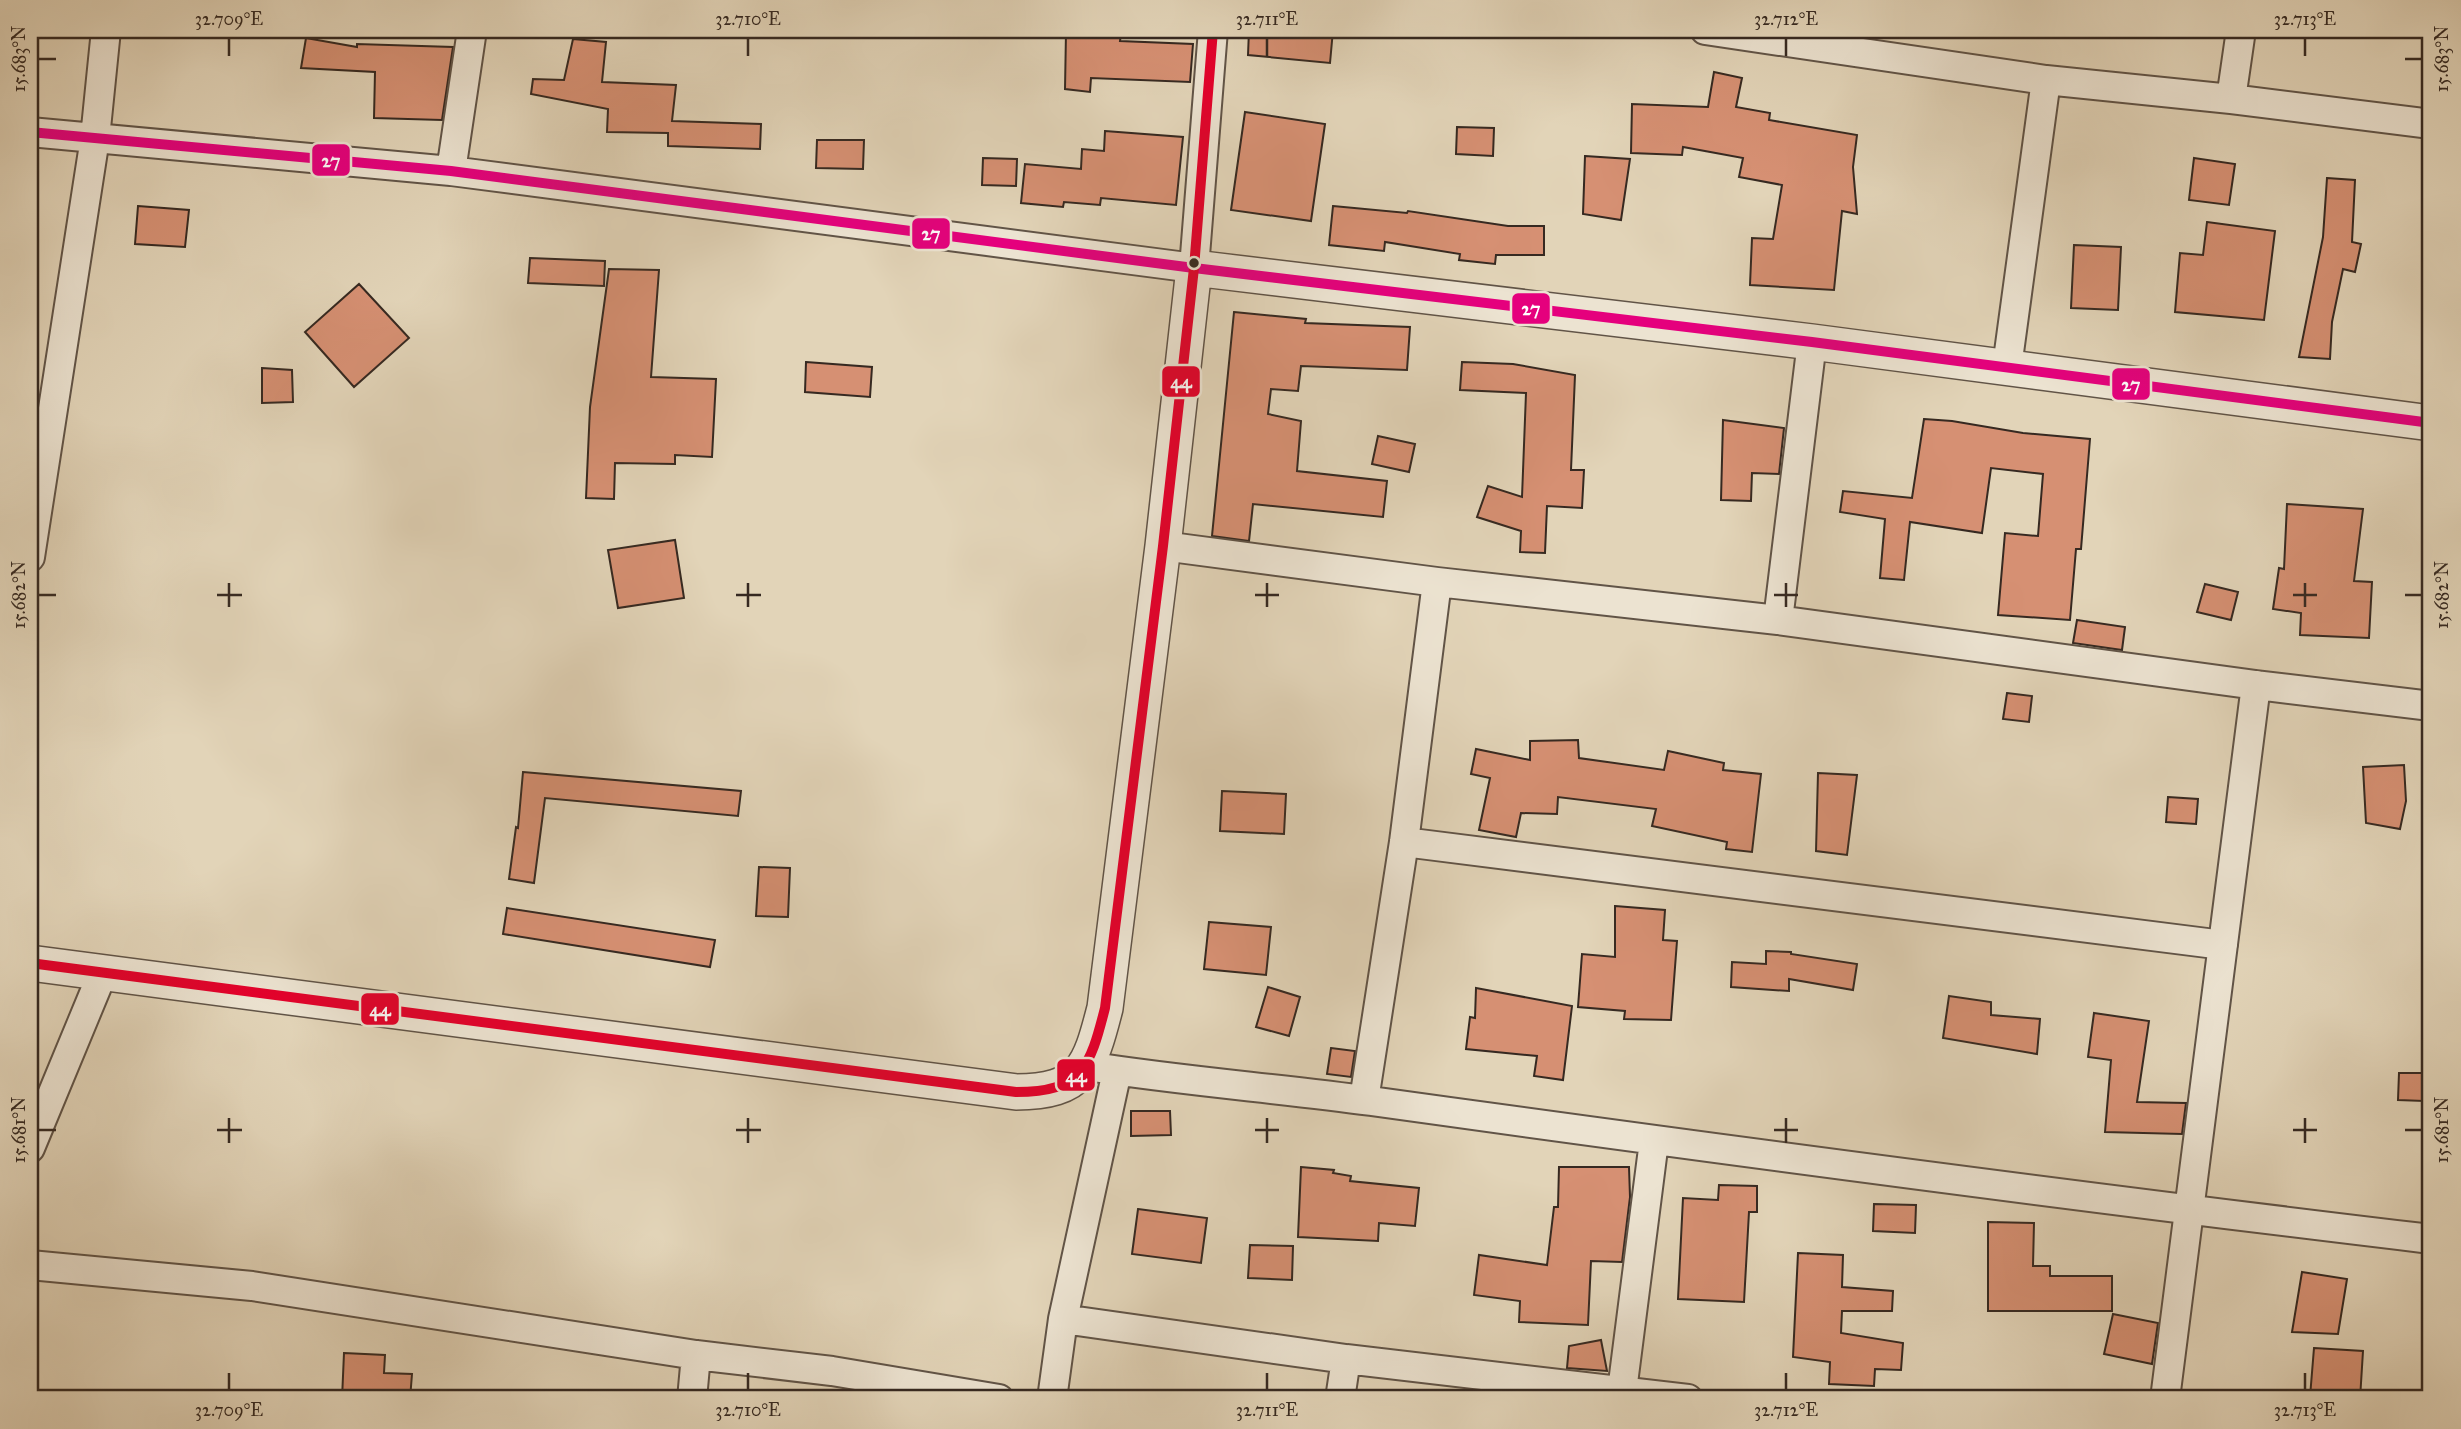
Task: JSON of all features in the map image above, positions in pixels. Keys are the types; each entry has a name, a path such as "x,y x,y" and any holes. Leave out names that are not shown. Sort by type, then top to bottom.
{"street":[{"path":"30,557 95,138 106,30"},
{"path":"450,171 472,30"},
{"path":"1052,1399 1102,1069 1097,1041 1105,1008 1163,546 1194,268 1213,30"},
{"path":"1705,30 2046,80 2231,99 2431,124"},
{"path":"2231,99 2241,30"},
{"path":"2007,367 2046,80"},
{"path":"30,132 450,171 1194,268 1812,342 2431,423"},
{"path":"1778,620 1812,342"},
{"path":"1163,546 1437,582 1778,620 2431,706"},
{"path":"1364,1100 1404,842 1437,582"},
{"path":"2165,1399 2256,685"},
{"path":"1404,842 2223,945"},
{"path":"30,963 1016,1092 1042,1092 1102,1069 1364,1100 1654,1141 2431,1239"},
{"path":"30,1148 103,972"},
{"path":"1622,1391 1654,1141"},
{"path":"30,1265 252,1286 696,1355 832,1371 999,1399"},
{"path":"1063,1319 1346,1359 1688,1399"},
{"path":"692,1399 696,1355"},
{"path":"1340,1399 1346,1359"}],"building":[{"path":"1249,30 1333,30 1330,63 1248,55"},
{"path":"1066,32 1121,34 1120,41 1193,44 1190,82 1091,78 1090,92 1065,89"},
{"path":"306,38 357,47 357,44 453,47 442,120 374,118 375,72 301,68"},
{"path":"573,39 606,42 602,82 676,85 672,121 761,124 760,149 668,146 668,133 607,132 608,109 531,94 533,79 564,80"},
{"path":"1714,72 1742,78 1736,107 1770,113 1769,120 1857,135 1853,167 1857,214 1842,211 1834,290 1750,285 1752,238 1773,239 1782,185 1739,177 1743,158 1683,147 1682,155 1631,153 1632,104 1708,107"},
{"path":"1245,112 1325,124 1311,221 1231,210"},
{"path":"1457,127 1494,128 1493,156 1456,154"},
{"path":"1105,131 1183,137 1176,205 1101,198 1100,205 1064,202 1063,207 1021,203 1025,164 1081,169 1082,149 1104,151"},
{"path":"817,140 864,140 863,169 816,168"},
{"path":"1585,156 1630,159 1621,220 1583,214"},
{"path":"983,158 1017,159 1016,186 982,185"},
{"path":"2194,158 2235,164 2229,205 2189,200"},
{"path":"2327,178 2355,180 2352,242 2361,244 2355,272 2343,269 2332,322 2330,359 2299,357 2323,237"},
{"path":"138,206 189,210 185,247 135,244"},
{"path":"1333,206 1408,211 1508,226 1544,226 1544,255 1496,255 1495,264 1459,260 1460,254 1385,242 1384,251 1329,245"},
{"path":"2207,222 2275,231 2264,320 2175,312 2180,253 2203,255"},
{"path":"2074,245 2121,247 2118,310 2071,308"},
{"path":"530,258 605,261 604,286 528,283"},
{"path":"609,269 659,270 651,377 716,379 712,457 675,455 675,464 615,463 614,499 586,498 590,407"},
{"path":"359,284 409,338 354,387 305,332"},
{"path":"1234,312 1306,319 1305,323 1410,327 1407,370 1301,366 1298,391 1271,389 1268,414 1301,421 1297,471 1387,481 1383,517 1253,504 1249,541 1212,536"},
{"path":"806,362 872,367 870,397 805,392"},
{"path":"1462,362 1513,364 1575,375 1571,470 1584,470 1582,508 1547,506 1545,553 1520,552 1521,531 1477,517 1488,486 1522,497 1526,393 1460,390"},
{"path":"262,368 292,370 293,402 262,403"},
{"path":"1924,419 2090,439 2081,549 2076,549 2070,620 1998,615 2005,533 2038,536 2043,474 1991,468 1982,533 1910,522 1904,580 1880,578 1885,519 1840,512 1843,491 1912,498"},
{"path":"1723,420 1784,428 1779,474 1752,473 1751,501 1721,500"},
{"path":"1378,436 1415,444 1409,472 1372,464"},
{"path":"2287,504 2363,509 2354,581 2372,582 2369,638 2300,635 2301,613 2273,609 2279,568 2284,569"},
{"path":"675,540 684,598 618,608 608,550"},
{"path":"2205,584 2238,592 2231,620 2197,612"},
{"path":"2077,620 2125,627 2122,650 2073,643"},
{"path":"2007,693 2032,696 2029,722 2003,719"},
{"path":"1578,740 1579,758 1664,770 1668,751 1724,763 1723,770 1761,774 1752,852 1726,849 1727,842 1652,826 1656,809 1558,797 1557,814 1521,813 1516,837 1479,830 1490,778 1471,774 1476,749 1530,760 1530,741"},
{"path":"2404,765 2406,801 2400,829 2366,823 2363,767"},
{"path":"523,772 741,791 738,816 545,798 534,883 509,879 516,827 518,828"},
{"path":"1818,773 1857,775 1847,855 1816,851"},
{"path":"1222,791 1286,794 1284,834 1220,831"},
{"path":"2168,797 2198,799 2196,824 2166,822"},
{"path":"759,867 790,868 788,917 756,916"},
{"path":"1615,906 1665,910 1663,940 1677,941 1671,1020 1624,1019 1625,1011 1578,1007 1582,954 1615,957"},
{"path":"507,908 715,940 710,967 503,934"},
{"path":"1209,922 1271,927 1266,975 1204,969"},
{"path":"1766,951 1791,952 1857,964 1853,990 1789,979 1789,991 1731,987 1732,962 1766,964"},
{"path":"1268,987 1300,997 1289,1036 1256,1027"},
{"path":"1476,988 1572,1006 1563,1080 1534,1076 1537,1056 1466,1049 1470,1017 1475,1018"},
{"path":"1949,996 1991,1002 1991,1015 2040,1019 2037,1054 1943,1038"},
{"path":"2094,1013 2149,1021 2137,1102 2186,1103 2182,1134 2105,1132 2111,1060 2088,1057"},
{"path":"1331,1048 1355,1051 1351,1077 1327,1074"},
{"path":"2399,1073 2424,1073 2424,1101 2398,1100"},
{"path":"1131,1111 1170,1111 1171,1135 1131,1136"},
{"path":"1301,1167 1334,1170 1333,1173 1351,1176 1350,1181 1419,1188 1415,1226 1379,1223 1378,1241 1298,1237"},
{"path":"1559,1167 1629,1167 1630,1197 1622,1262 1591,1261 1588,1325 1519,1322 1520,1301 1474,1295 1479,1255 1547,1265 1554,1207 1558,1207"},
{"path":"1719,1185 1757,1186 1757,1212 1749,1212 1744,1302 1678,1299 1683,1198 1718,1200"},
{"path":"1874,1204 1916,1205 1915,1233 1873,1231"},
{"path":"1138,1209 1207,1218 1201,1263 1132,1254"},
{"path":"1988,1222 2034,1223 2033,1266 2050,1266 2050,1276 2112,1276 2112,1311 1988,1311"},
{"path":"1250,1245 1293,1246 1292,1280 1248,1278"},
{"path":"1798,1253 1843,1255 1842,1287 1893,1291 1892,1311 1842,1311 1841,1333 1903,1343 1901,1370 1875,1369 1874,1386 1829,1384 1830,1362 1793,1357"},
{"path":"2302,1272 2347,1279 2338,1334 2292,1332"},
{"path":"2113,1314 2158,1323 2152,1364 2104,1354"},
{"path":"1601,1340 1607,1371 1567,1368 1569,1346"},
{"path":"2314,1348 2363,1351 2360,1399 2310,1397"},
{"path":"344,1353 385,1355 384,1373 412,1374 410,1399 342,1399"}],"transit line":[{"name":"44","path":"30,963 1016,1092 1038,1091 1069,1081 1088,1061 1105,1008 1163,546 1194,268 1213,30"},
{"name":"27","path":"30,132 451,171 1194,268 1812,342 2431,423"}]}
